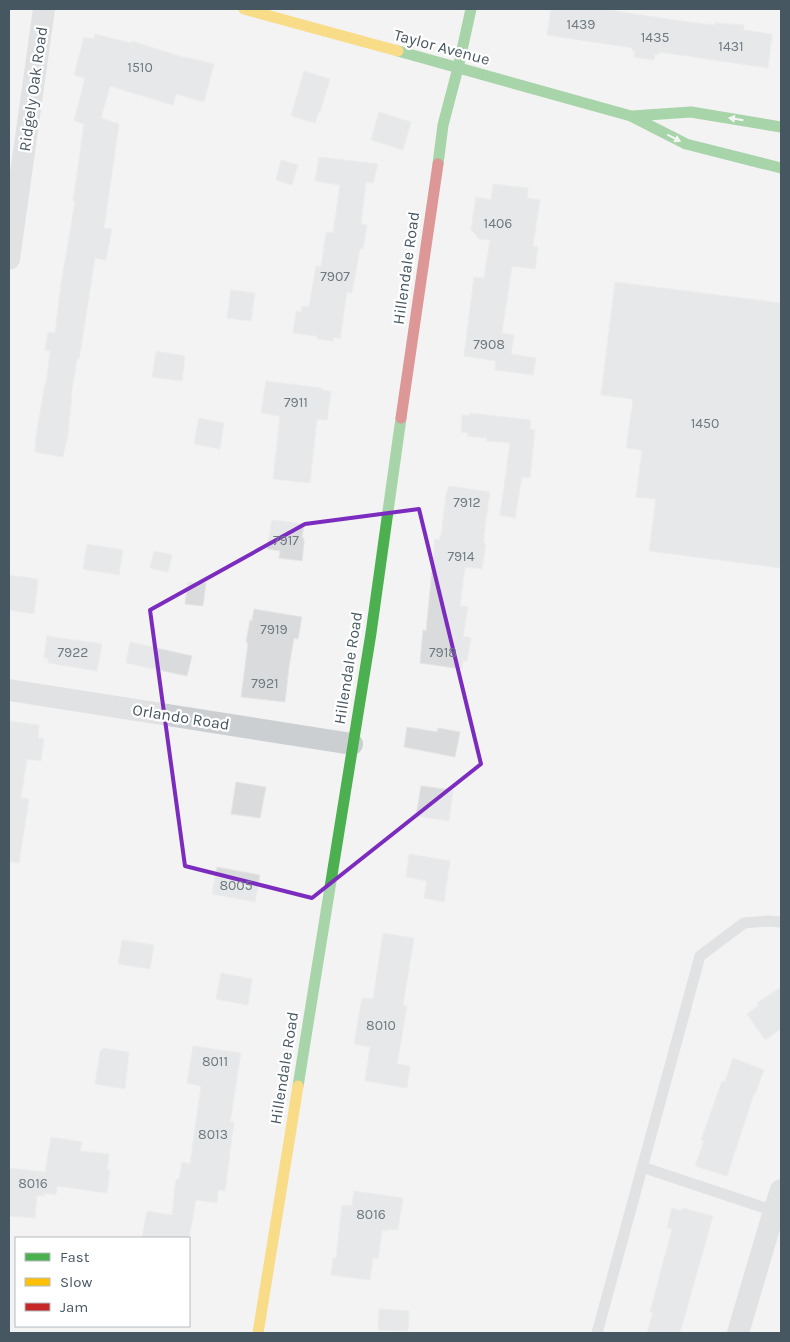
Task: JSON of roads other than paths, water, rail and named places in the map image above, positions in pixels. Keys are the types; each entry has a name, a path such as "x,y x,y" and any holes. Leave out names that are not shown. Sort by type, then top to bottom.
{"street":[{"name":"Ridgely Oak Road","path":"9,259 44,9"},
{"name":"Taylor Avenue","path":"244,9 630,116 686,144 781,168"},
{"name":"Hillendale Road","path":"258,1333 372,623 443,125 471,9"},
{"name":"Taylor Avenue","path":"630,116 691,112 781,126"},
{"name":"Orlando Road","path":"9,690 352,744"},
{"path":"738,1333 778,1200"}],"lane":[{"path":"597,1333 700,956 744,922 781,922"},
{"path":"642,1167 778,1200"}]}
